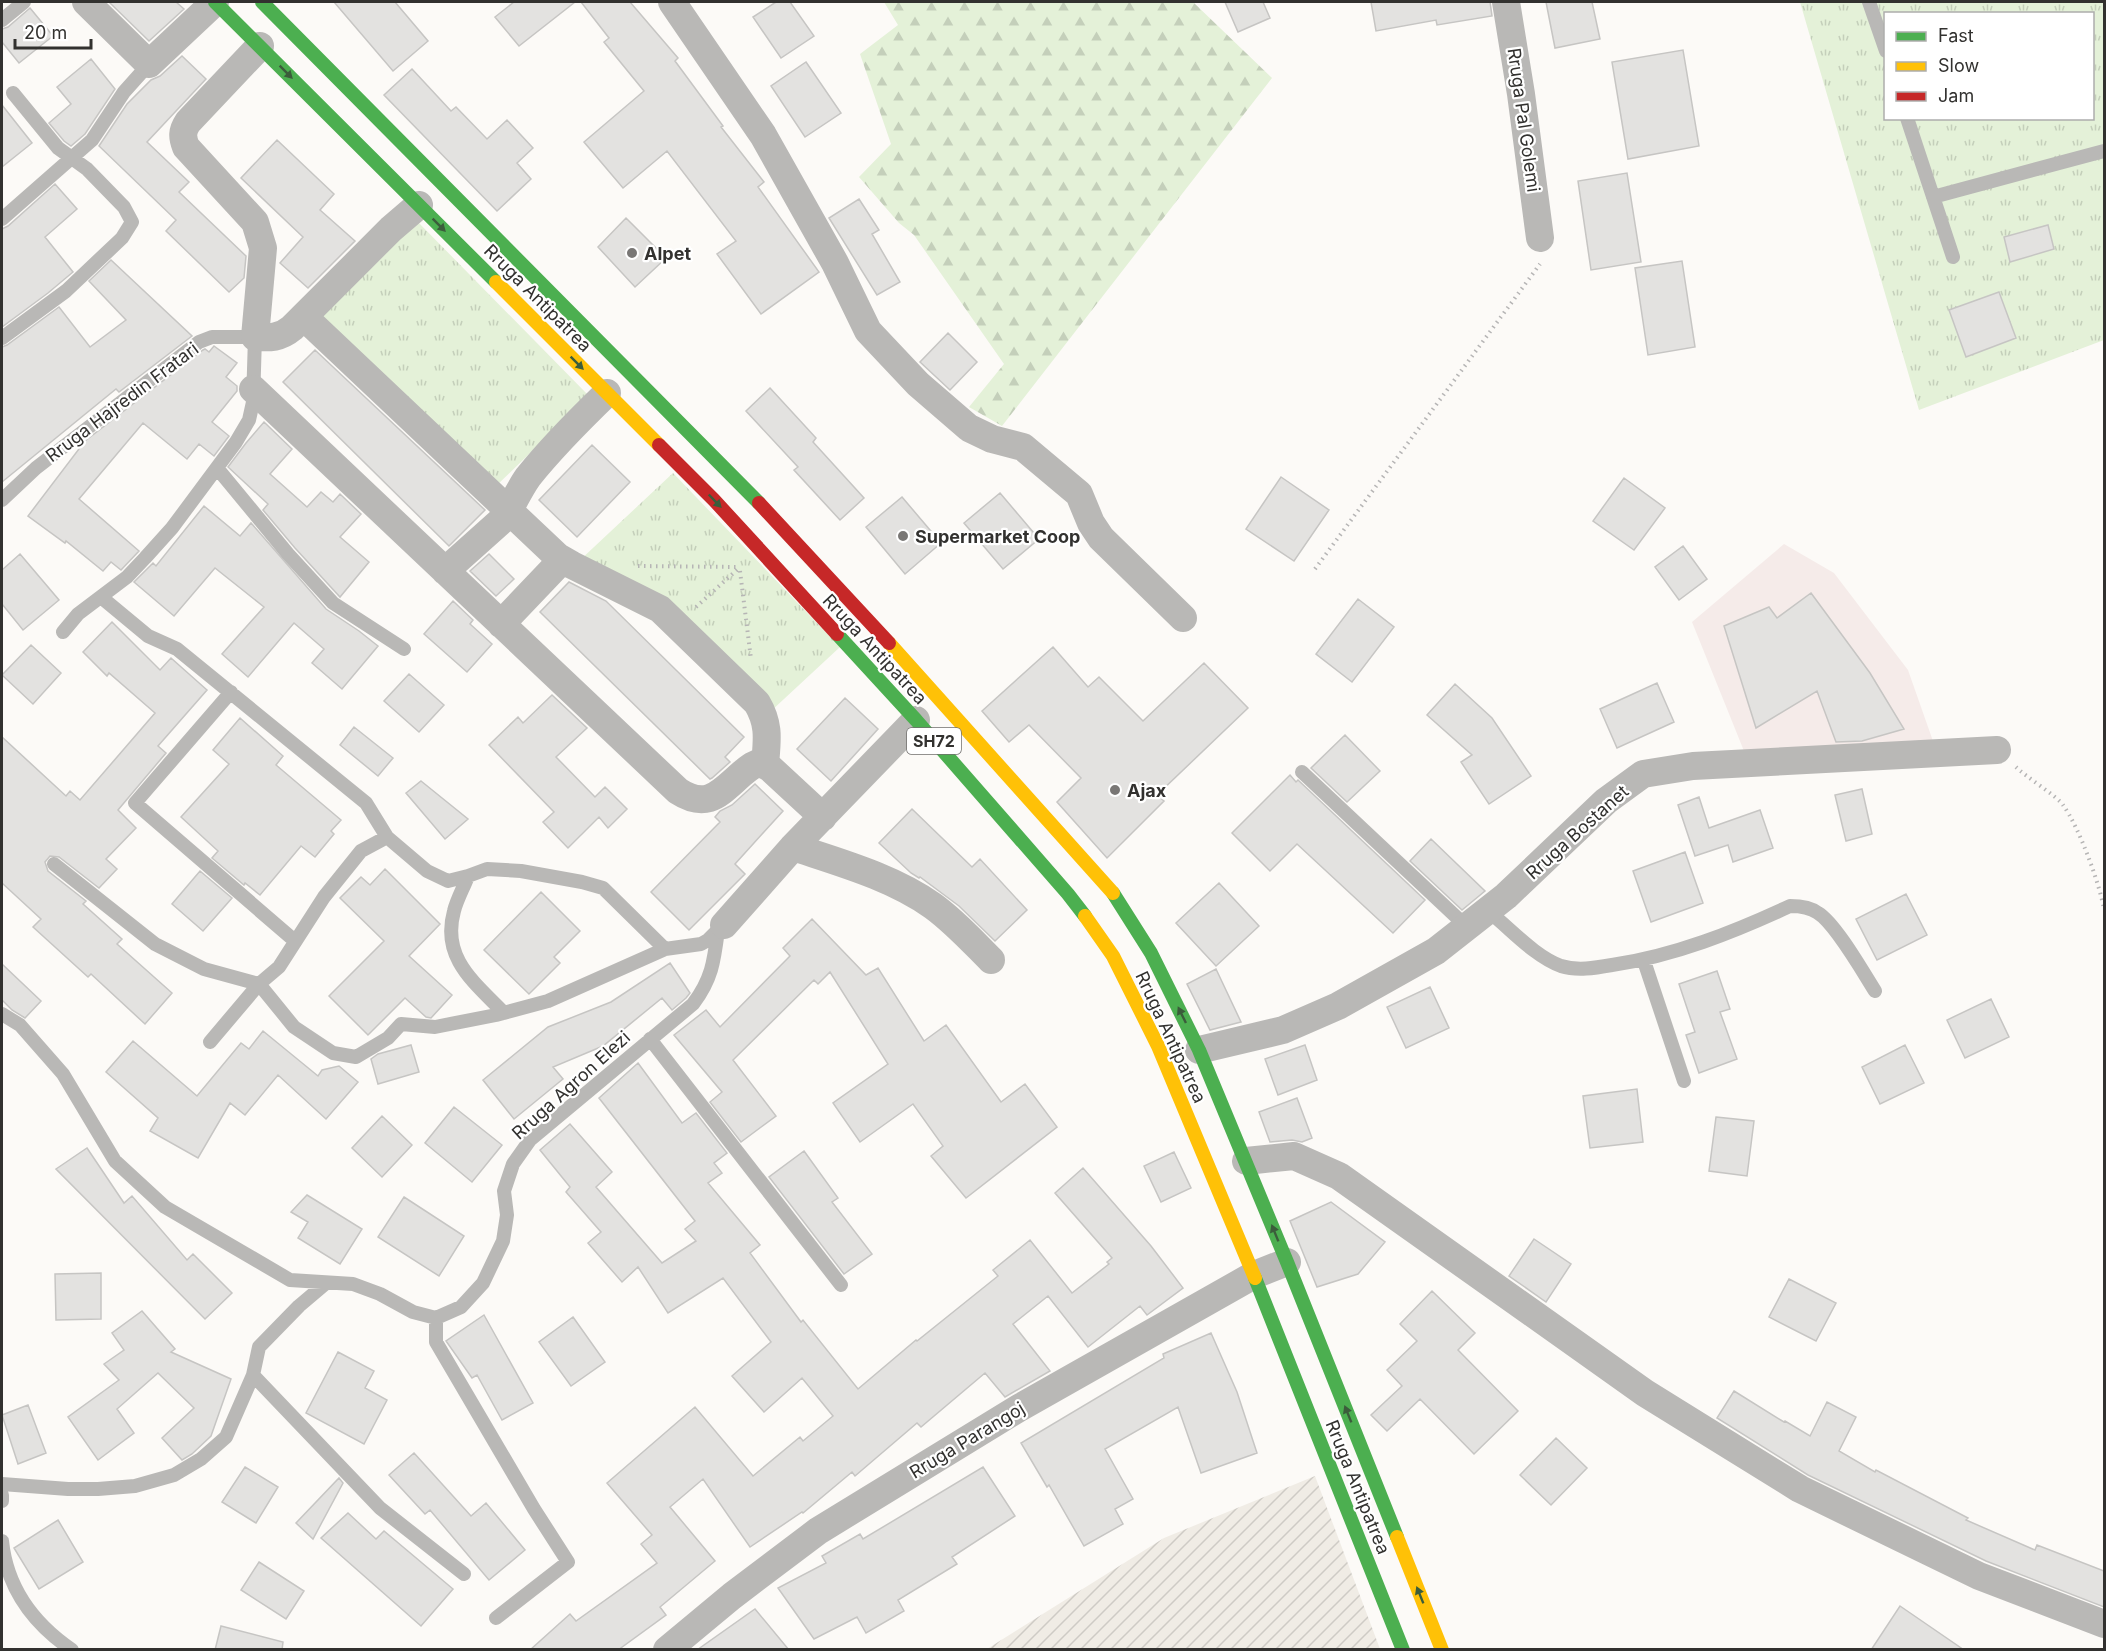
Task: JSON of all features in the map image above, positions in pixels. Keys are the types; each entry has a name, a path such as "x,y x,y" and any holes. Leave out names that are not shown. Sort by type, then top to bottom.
{"main road":[{"name":"Rruga Antipatrea","path":"215,2 714,500 916,720 1068,894 1113,956 1158,1046 1254,1275 1403,1650"},
{"name":"Rruga Antipatrea","path":"262,2 738,480 940,699 1111,890 1151,953 1199,1050 1287,1262 1442,1650"}],"street":[{"path":"86,2 149,64 215,2"},
{"path":"672,2 764,135 835,263 868,331 918,384 969,428 992,439 1023,447 1079,494 1091,523 1101,538 1183,618"},
{"name":"Rruga Pal Golemi","path":"1506,2 1540,238"},
{"path":"255,337 261,235 250,215 186,147 182,138 188,122 260,46"},
{"name":"Rruga Hajredin Fratari","path":"255,337 273,338 284,335 391,229 419,205"},
{"path":"304,317 562,560 653,605 678,624 757,703 765,716 767,729 765,765"},
{"path":"253,389 678,791 690,799 703,800 715,796 751,766 765,765 823,817"},
{"path":"445,571 502,520 527,478 566,432 607,393"},
{"path":"501,624 562,560"},
{"path":"721,928 793,847 916,720"},
{"name":"Rruga Bostanet","path":"1199,1050 1283,1030 1338,1006 1436,951 1506,896 1606,801 1643,774 1693,766 1998,750"},
{"path":"793,847 883,878 916,895 947,917 991,960"},
{"path":"1246,1161 1294,1156 1339,1176 1645,1393 1800,1489 1979,1576 2104,1623"},
{"name":"Rruga Parangoj","path":"667,1650 732,1596 818,1531 1019,1408 1254,1275 1287,1262"}],"lane":[{"path":"2,20 24,2"},
{"path":"1869,2 1884,45"},
{"path":"2,219 92,140 124,92 149,64"},
{"path":"2,338 66,291 122,238 132,222 124,207 87,169 58,148 13,93"},
{"path":"1908,120 1953,257"},
{"path":"1933,197 2104,152"},
{"name":"Rruga Hajredin Fratari","path":"2,500 36,468 199,342 212,337 255,337"},
{"path":"63,632 78,614 127,577 145,558 172,528 236,442 249,420 255,337"},
{"path":"217,468 288,554 333,603 404,649"},
{"path":"101,597 148,636 177,649 366,803 387,837 428,871 448,881 487,869 521,871 603,888 665,949"},
{"path":"231,692 135,803 295,941"},
{"path":"1302,772 1478,919 1545,959 1564,967 1588,969 1644,961 1701,942 1790,906 1803,906 1819,913 1832,926 1875,991"},
{"path":"210,1042 260,984 279,967 324,897 361,851 387,837"},
{"path":"54,864 155,944 204,969 260,984 294,1027 333,1053 356,1057 388,1038 401,1024 435,1027 548,1002 665,949 701,944 721,928"},
{"path":"468,876 454,910 451,929 452,949 463,970 504,1013"},
{"name":"Rruga Agron Elezi","path":"436,1318 461,1307 483,1283 503,1241 507,1215 504,1191 513,1164 530,1140 693,1004 706,987 721,928"},
{"path":"1644,961 1684,1081"},
{"path":"2,1014 20,1025 63,1074 115,1161 165,1207 290,1280 353,1284 380,1294 413,1312 436,1318 436,1342 534,1509 568,1562 496,1618"},
{"path":"650,1039 842,1285"},
{"path":"2,1484 68,1489 135,1486 174,1475 201,1459 226,1437 254,1375 259,1347 299,1306 325,1284"},
{"path":"254,1375 380,1508 464,1574"},
{"path":"2,1494 2,1501"},
{"path":"2,1541 12,1583 35,1619 52,1636 72,1650"}],"path":[{"path":"1315,569 1543,261 1540,238"},
{"path":"678,624 759,549"},
{"path":"632,566 740,567"},
{"path":"740,567 757,703"},
{"path":"1998,750 2030,780 2062,803 2081,842 2102,896 2104,909"}],"shaded area":[{"path":"1784,544 1834,573 1908,670 1934,744 1746,756 1692,622"},
{"path":"1315,1476 1380,1649 987,1649 1164,1538"}],"green space":[{"path":"884,2 1193,2 1272,78 1002,426 969,407 1004,364 914,235 899,223 859,177 891,144 860,54 898,25"},
{"path":"1800,2 2104,2 2104,340 1919,410"},
{"path":"416,220 589,396 495,487 313,318"},
{"path":"673,473 840,647 770,712 578,562"}],"building":[{"path":"109,2 176,2 184,9 149,41"},
{"path":"334,2 395,2 428,41 393,71"},
{"path":"514,2 575,2 519,46 495,17"},
{"path":"581,2 630,2 678,58 675,61 723,126 721,127 764,182 758,187 819,272 761,314 717,254 736,241 667,151 623,188 584,142 644,91 604,42 609,38"},
{"path":"776,2 790,2 814,36 781,58 753,17"},
{"path":"1225,2 1263,2 1270,18 1238,32"},
{"path":"1371,2 1490,2 1492,16 1437,25 1436,20 1376,31"},
{"path":"1546,2 1592,2 1600,39 1555,48"},
{"path":"30,8 53,36 19,63 2,42 2,29 8,27"},
{"path":"1683,50 1699,146 1628,159 1612,62"},
{"path":"182,56 206,79 147,142 189,182 179,192 246,256 244,278 229,292 166,231 176,220 99,146 127,104 151,80 160,76"},
{"path":"91,59 115,89 85,134 71,146 49,123 71,104 57,87"},
{"path":"806,62 841,113 805,137 771,86"},
{"path":"412,69 451,111 456,107 487,139 507,120 533,148 517,163 531,179 497,211 384,95"},
{"path":"2,105 32,143 2,167"},
{"path":"277,140 334,194 320,210 355,241 308,288 280,263 303,237 241,178"},
{"path":"1627,173 1641,262 1591,270 1578,181"},
{"path":"55,184 77,209 45,237 73,272 2,327 2,229"},
{"path":"859,199 879,230 872,234 900,282 877,295 829,218"},
{"name":"Alpet","path":"626,218 666,258 635,287 598,247"},
{"path":"2048,225 2054,249 2010,262 2004,237"},
{"path":"111,260 192,336 119,392 116,389 2,482 2,347 59,307 90,347 126,320 89,281"},
{"path":"1682,261 1695,347 1648,355 1635,268"},
{"path":"1999,292 2016,338 1966,357 1949,310"},
{"path":"948,333 977,362 950,390 920,362"},
{"path":"214,346 237,363 226,377 237,386 237,391 212,422 229,436 214,456 199,444 187,459 143,423 79,499 139,551 121,570 111,562 103,571 66,541 65,543 28,516 85,441 203,350 209,352"},
{"path":"315,350 485,510 449,546 283,382"},
{"path":"770,388 816,438 813,442 864,498 840,520 794,470 798,467 746,411"},
{"path":"264,422 292,449 270,474 307,507 321,492 333,502 340,494 361,514 340,537 369,562 340,597 263,510 268,504 228,467"},
{"path":"592,445 630,482 577,537 539,500"},
{"path":"1281,477 1329,510 1294,561 1246,529"},
{"path":"1624,478 1665,508 1634,550 1593,521"},
{"path":"1000,493 1039,539 1003,569 964,523"},
{"path":"902,497 941,543 905,574 866,527"},
{"path":"204,506 240,536 251,523 326,609 378,646 342,689 312,663 324,649 294,623 248,677 222,654 264,607 215,568 174,616 134,582 153,563 156,566"},
{"path":"1683,546 1707,579 1679,600 1655,567"},
{"path":"20,554 59,600 23,630 2,604 2,570"},
{"path":"489,554 514,579 496,596 470,571"},
{"path":"569,582 606,601 744,737 725,757 730,762 712,778 710,779 540,612"},
{"path":"1811,593 1870,673 1904,729 1862,741 1836,742 1817,691 1756,728 1724,626 1769,607 1777,618"},
{"path":"1358,599 1394,627 1352,682 1316,654"},
{"path":"453,601 473,620 470,624 492,644 467,672 424,634"},
{"path":"112,622 160,670 171,658 207,690 158,746 166,753 118,810 136,828 106,859 117,869 99,888 59,857 50,856 45,862 48,871 86,901 83,904 122,939 117,944 172,993 145,1024 91,974 88,977 33,927 41,919 2,883 2,737 66,796 70,791 80,800 155,713 109,673 107,676 83,652"},
{"path":"31,645 61,673 33,704 2,675"},
{"path":"1053,647 1088,687 1099,677 1143,721 1204,663 1248,708 1157,795 1164,801 1107,858 1057,802 1081,778 1029,725 1009,742 982,711"},
{"path":"409,674 444,705 419,732 384,701"},
{"path":"1657,683 1674,722 1617,748 1600,709"},
{"path":"1455,684 1492,718 1531,776 1489,804 1461,762 1472,755 1427,715"},
{"path":"552,695 587,728 556,757 595,797 605,787 627,809 608,828 599,817 568,848 543,822 554,812 489,745 518,717 523,723"},
{"path":"845,698 878,729 831,781 797,749"},
{"path":"240,718 283,756 276,765 341,820 331,831 334,834 315,857 301,846 260,895 245,883 244,885 212,858 218,851 181,817 229,764 213,750"},
{"path":"354,727 393,758 378,776 340,745"},
{"path":"1345,735 1380,771 1347,802 1311,768"},
{"path":"1290,775 1425,900 1393,933 1297,844 1270,871 1232,833"},
{"path":"421,781 468,819 445,839 406,793"},
{"path":"755,784 783,811 735,864 745,874 689,930 651,892 720,822 715,817 720,811 732,805"},
{"path":"1862,789 1872,834 1846,841 1835,795"},
{"path":"1699,797 1709,828 1760,810 1773,848 1733,862 1728,845 1695,856 1678,805"},
{"path":"912,809 972,867 980,859 1027,910 995,941 959,906 920,877 911,873 879,843"},
{"path":"1431,839 1485,891 1462,910 1410,861"},
{"path":"1685,852 1703,903 1651,922 1633,871"},
{"path":"385,869 440,924 409,956 452,995 431,1018 426,1017 405,998 368,1035 329,996 384,941 340,898 361,877 370,885"},
{"path":"200,871 232,898 203,931 172,904"},
{"path":"1219,883 1259,926 1216,966 1176,923"},
{"path":"541,892 580,931 554,957 560,963 529,994 484,950"},
{"path":"1906,894 1927,935 1877,960 1856,919"},
{"path":"812,919 866,975 878,968 924,1041 946,1025 1001,1102 1025,1084 1057,1127 966,1198 931,1156 943,1146 913,1104 860,1142 833,1103 888,1064 830,972 818,984 814,980 733,1060 776,1116 741,1142 710,1102 722,1092 674,1035 706,1010 720,1027 790,956 783,948"},
{"path":"670,963 690,993 686,998 672,1010 662,998 603,1046 553,1067 563,1079 514,1119 483,1080 548,1027 611,1002"},
{"path":"2,964 41,1001 25,1018 2,1000"},
{"path":"1216,969 1241,1022 1210,1030 1187,984"},
{"path":"1717,971 1730,1009 1720,1012 1737,1059 1699,1073 1686,1035 1695,1032 1679,984"},
{"path":"1430,987 1449,1028 1406,1048 1387,1007"},
{"path":"1991,999 2009,1037 1965,1058 1947,1020"},
{"path":"263,1031 318,1076 322,1070 339,1066 358,1082 326,1119 278,1075 245,1115 230,1103 198,1158 150,1131 158,1118 106,1072 133,1041 197,1096 241,1043 249,1049"},
{"path":"411,1045 419,1072 378,1084 371,1059 378,1054"},
{"path":"1305,1045 1317,1080 1278,1095 1265,1059"},
{"path":"1905,1045 1924,1083 1880,1104 1862,1067"},
{"path":"638,1063 682,1123 696,1113 727,1153 714,1163 722,1173 708,1183 760,1245 750,1253 801,1322 803,1320 858,1389 998,1276 993,1270 1030,1240 1072,1293 1109,1264 1107,1262 1112,1258 1055,1193 1083,1168 1151,1246 1183,1288 1147,1315 1140,1306 1088,1347 1048,1296 1013,1324 1050,1371 1005,1397 985,1373 921,1427 917,1423 855,1476 852,1472 803,1513 750,1547 703,1479 670,1507 715,1561 660,1607 666,1615 618,1650 530,1650 570,1614 576,1621 657,1563 641,1544 652,1535 607,1483 695,1407 753,1476 800,1437 803,1441 833,1416 802,1378 764,1412 732,1376 771,1342 723,1278 668,1313 638,1267 622,1282 588,1243 601,1232 566,1192 570,1187 540,1150 570,1124 612,1172 596,1187 662,1263 696,1241 685,1229 695,1221 599,1098"},
{"path":"1637,1089 1643,1142 1590,1148 1583,1096"},
{"path":"1297,1098 1312,1138 1302,1142 1292,1140 1270,1142 1259,1112"},
{"path":"454,1107 502,1145 472,1182 425,1143"},
{"path":"382,1116 412,1145 382,1177 352,1148"},
{"path":"1716,1117 1754,1121 1747,1176 1709,1171"},
{"path":"87,1148 124,1203 132,1196 187,1260 193,1254 232,1293 205,1319 56,1169"},
{"path":"804,1151 838,1198 832,1202 872,1254 844,1274 769,1177"},
{"path":"1174,1152 1191,1188 1161,1202 1144,1166"},
{"path":"307,1195 362,1229 340,1264 298,1238 308,1222 291,1212"},
{"path":"404,1197 464,1236 439,1276 378,1237"},
{"path":"1331,1202 1385,1242 1358,1274 1317,1287 1290,1221"},
{"path":"1534,1239 1571,1264 1546,1302 1509,1276"},
{"path":"101,1273 101,1319 56,1320 55,1274"},
{"path":"1789,1279 1836,1303 1816,1341 1769,1317"},
{"path":"1432,1291 1475,1333 1458,1350 1518,1411 1474,1454 1420,1399 1387,1431 1371,1415 1402,1386 1387,1370 1417,1341 1400,1324"},
{"path":"142,1311 175,1349 171,1352 231,1379 211,1436 192,1454 182,1460 162,1438 194,1408 158,1373 117,1409 134,1433 98,1460 68,1417 119,1380 104,1364 124,1350 112,1333"},
{"path":"484,1315 533,1403 502,1420 477,1375 472,1378 446,1341"},
{"path":"573,1317 605,1362 571,1386 539,1342"},
{"path":"1211,1333 1237,1392 1257,1453 1201,1473 1178,1407 1105,1449 1133,1499 1115,1509 1123,1524 1084,1546 1049,1485 1047,1487 1021,1443 1164,1358 1163,1354"},
{"path":"338,1352 374,1371 365,1388 387,1400 364,1444 306,1413"},
{"path":"1734,1391 1810,1436 1827,1402 1856,1417 1839,1451 1875,1472 1876,1470 1968,1518 1966,1520 2035,1550 2037,1545 2104,1571 2104,1607 1986,1561 1808,1475 1717,1418"},
{"path":"28,1405 46,1453 18,1464 2,1415"},
{"path":"1556,1438 1587,1468 1551,1505 1520,1475"},
{"path":"414,1453 471,1516 486,1503 525,1550 489,1580 430,1510 425,1514 389,1475"},
{"path":"245,1467 278,1487 256,1523 222,1502"},
{"path":"983,1467 1015,1516 952,1557 957,1564 898,1600 904,1611 866,1633 857,1617 814,1639 778,1588 826,1563 822,1556 860,1534 863,1539"},
{"path":"339,1478 343,1483 313,1539 296,1523"},
{"path":"348,1513 376,1539 384,1531 453,1589 421,1626 321,1538"},
{"path":"58,1520 83,1562 39,1589 14,1548"},
{"path":"259,1562 304,1591 286,1619 241,1590"},
{"path":"1900,1606 1964,1650 1871,1650"},
{"path":"755,1609 789,1650 697,1650"},
{"path":"221,1626 283,1642 282,1650 215,1650"}],"traffic: fast":[{"path":"215,2 496,282"},
{"path":"262,2 759,503"},
{"path":"837,634 916,720 1085,916"},
{"path":"1113,893 1151,953 1199,1050 1397,1537"},
{"path":"1255,1278 1403,1650"}],"traffic: slow":[{"path":"496,282 659,445"},
{"path":"889,643 1113,893"},
{"path":"1085,916 1113,956 1158,1046 1255,1278"},
{"path":"1397,1537 1442,1650"}],"traffic: jam":[{"path":"659,445 714,500 837,634"},
{"path":"759,503 889,643"}],"place":[{"name":"Alpet","path":"632,253"},
{"name":"Supermarket Coop","path":"903,536"},
{"name":"Ajax","path":"1115,790"}]}
